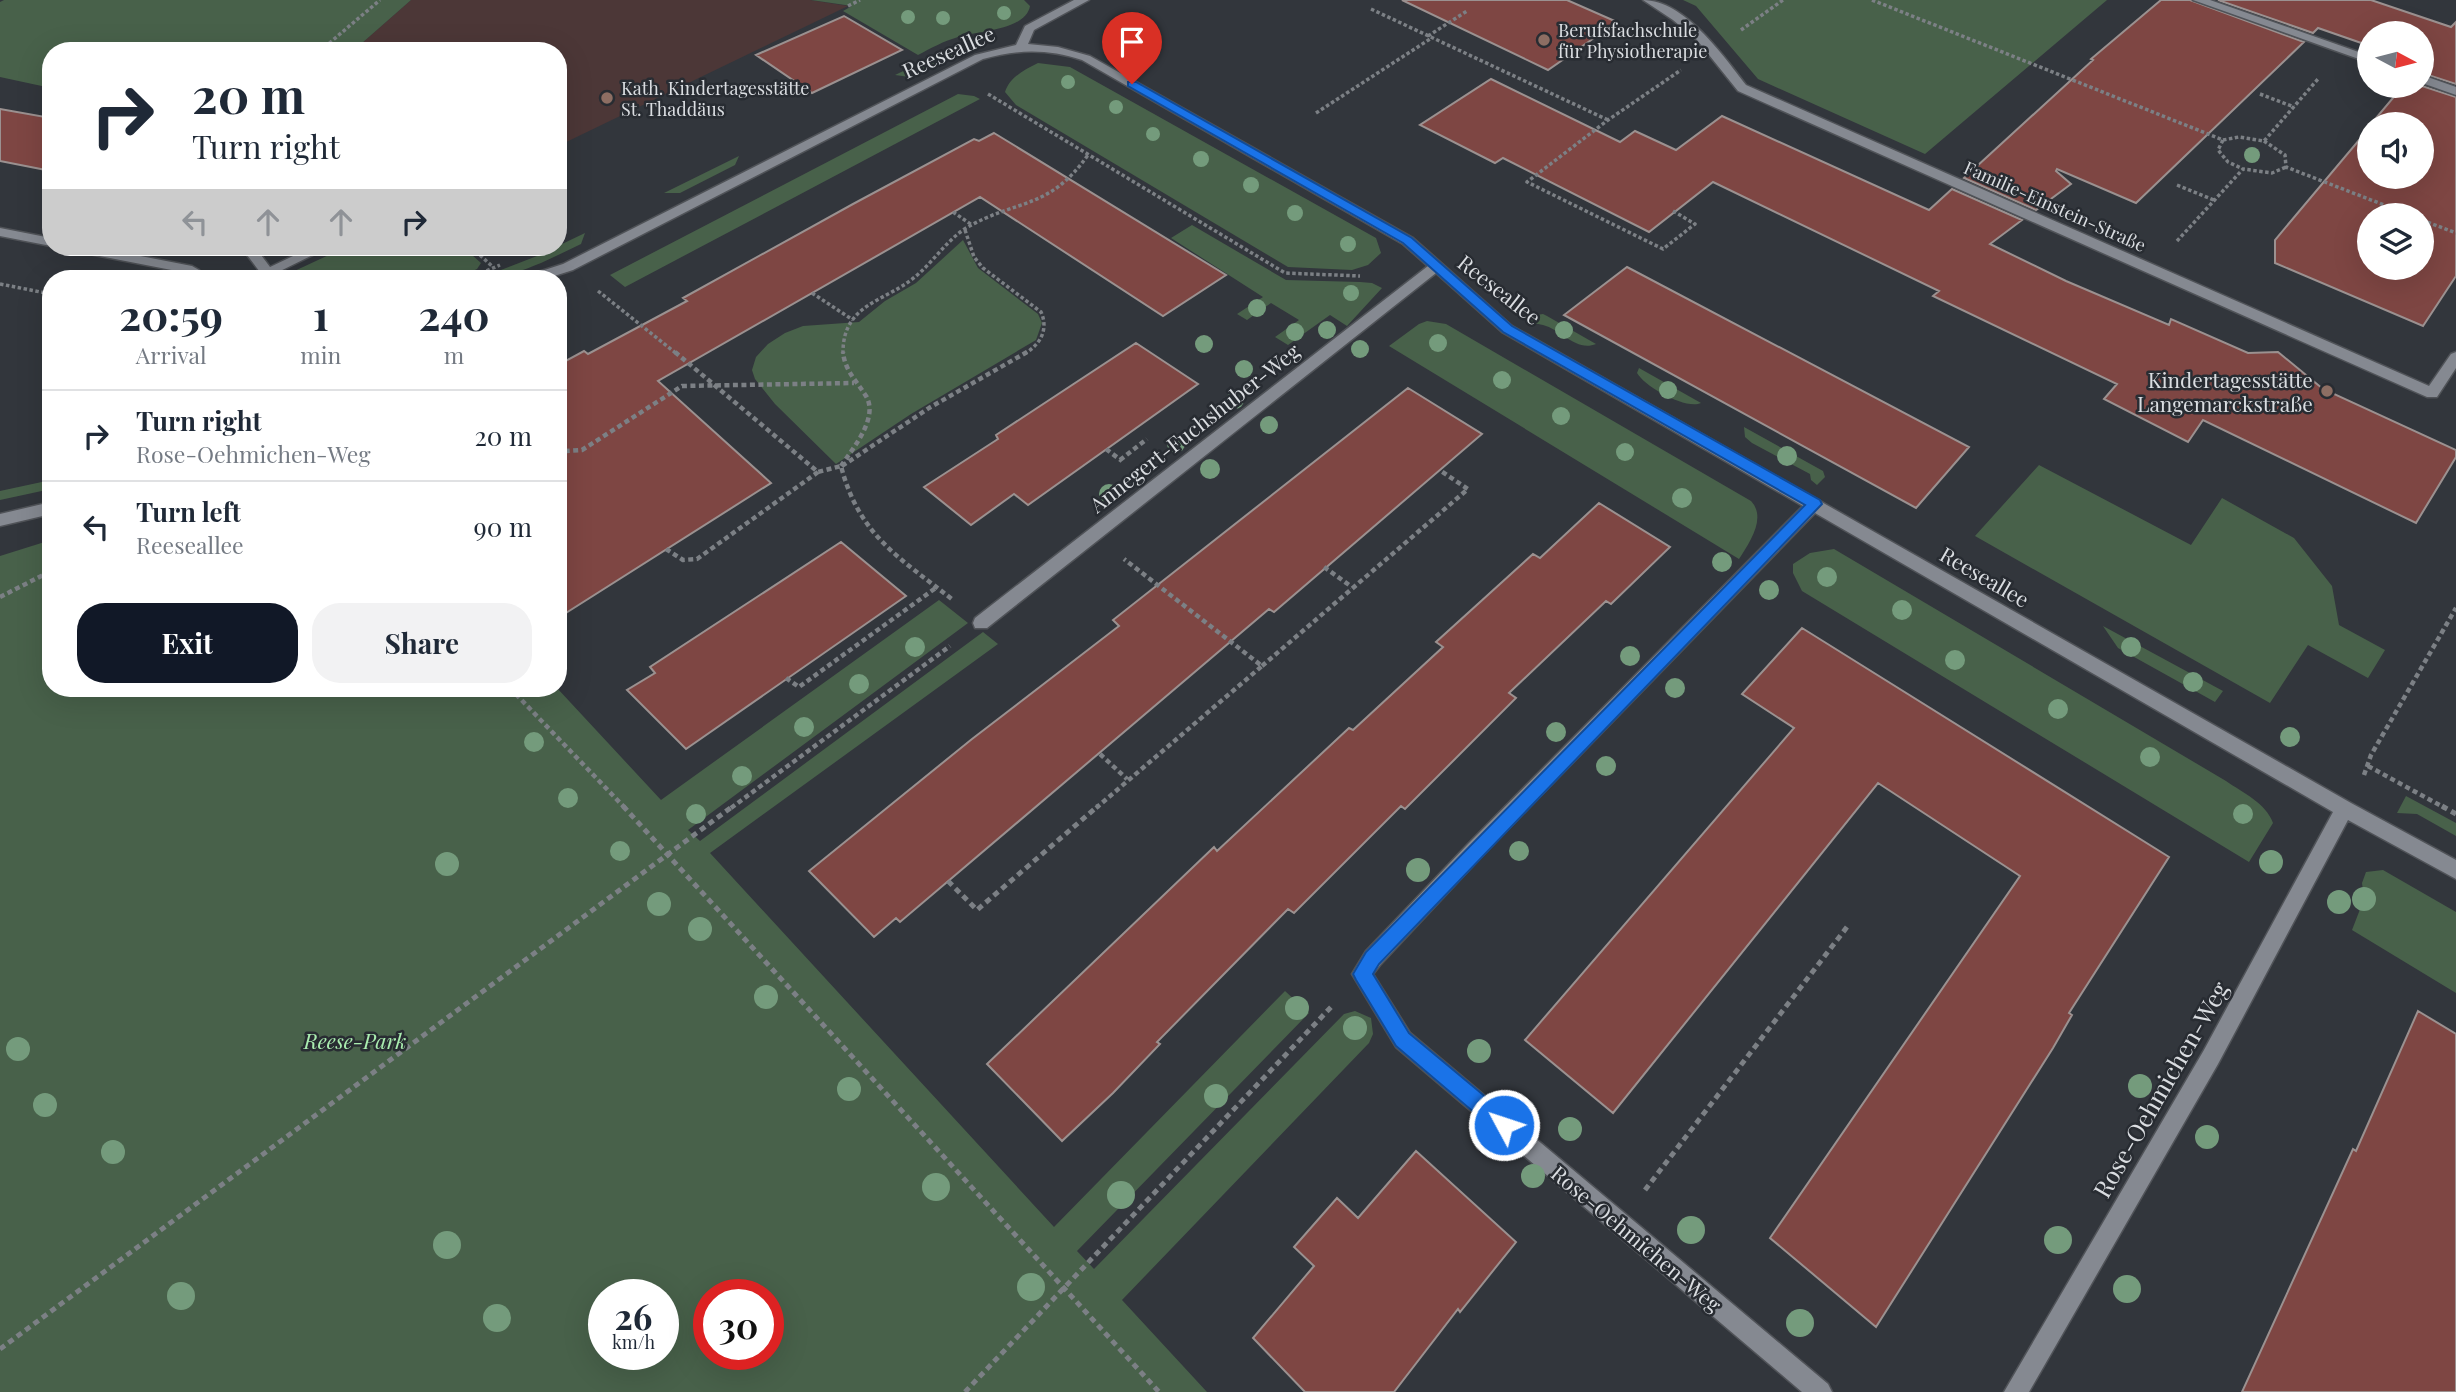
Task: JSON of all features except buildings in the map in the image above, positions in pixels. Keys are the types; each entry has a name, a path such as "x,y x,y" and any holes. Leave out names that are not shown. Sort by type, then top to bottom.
{"street":[{"path":"1021,46 1029,28 1083,0"},
{"name":"Familie-Einstein-Straße","path":"1649,0 1685,22 1712,49 1742,88 2432,393 2456,357"},
{"path":"2199,0 2357,55"},
{"name":"Reeseallee","path":"559,270 979,57 1021,46 1060,49 1086,58 1408,241 1507,329 2344,809 2456,870"},
{"path":"2434,83 2456,91"},
{"path":"0,232 42,240"},
{"path":"120,256 192,270"},
{"path":"254,256 265,270"},
{"path":"281,270 306,256"},
{"name":"Annegert-Fuchshuber-Weg","path":"981,623 1435,267"},
{"path":"1362,974 1373,958 1475,850 1815,504"},
{"path":"0,520 42,510"},
{"name":"Rose-Oehmichen-Weg","path":"2016,1392 2211,1057 2344,809"},
{"name":"Rose-Oehmichen-Weg","path":"1362,974 1403,1040 1820,1392"}],"path":[{"path":"331,42 380,0"},
{"path":"848,6 860,0"},
{"path":"1673,212 1695,224 1663,249 1527,182 1608,120 1783,0"},
{"path":"1872,0 2223,140 2239,137 2264,141 2285,155 2286,167"},
{"path":"1371,9 1608,120"},
{"path":"1316,113 1467,12"},
{"path":"2264,141 2343,50"},
{"path":"979,88 1285,273 1360,276 1407,289"},
{"path":"2260,94 2294,107"},
{"path":"2223,140 2218,150 2221,156 2243,169 2272,173 2286,167 2379,203"},
{"path":"786,678 799,687 937,587 878,539 855,512 845,488 841,467 867,422 870,407 865,393 855,383 844,363 842,352 853,320 868,304 911,280 932,262 954,237 972,225 1053,193 1070,180 1088,155"},
{"path":"2152,268 2243,169"},
{"path":"2178,185 2214,200"},
{"path":"953,212 972,225"},
{"path":"2434,225 2456,233"},
{"path":"666,549 683,560 697,559 818,472 841,467 929,408 1032,349 1044,335 1046,322 1041,312 982,268 974,257 965,230"},
{"path":"481,256 493,267"},
{"path":"568,267 716,385 818,472"},
{"path":"0,284 42,292"},
{"path":"812,293 853,320"},
{"path":"567,451 582,450 682,386 855,383"},
{"path":"1106,449 1120,460"},
{"path":"948,881 977,910 1468,489 1441,471"},
{"path":"1093,535 1262,666"},
{"path":"1324,567 1352,587"},
{"path":"0,597 42,576"},
{"path":"2344,809 2368,766 2371,755 2456,608"},
{"path":"0,1349 981,623"},
{"path":"519,697 668,853 1159,1392"},
{"path":"1100,754 1127,779"},
{"path":"2368,766 2456,814"},
{"path":"1621,1224 1663,1164 1847,927"},
{"path":"965,1392 1362,974"}],"shaded area":[{"name":"Kath. Kindertagesstätte St. Thaddäus","path":"411,0 810,0 848,6 567,142 567,42 363,42"}],"green space":[{"path":"411,0 363,42 42,42 42,86 0,77 0,2"},
{"path":"811,0 1024,0 1030,6 1027,14 1011,25 953,39 918,55 843,11 852,6"},
{"path":"1683,0 2107,0 1925,154 1758,79 1696,6"},
{"path":"951,48 968,48 910,77 895,75"},
{"path":"1038,63 1070,67 1376,238 1381,253 1368,265 1352,270 1288,267 1016,105 1005,92 1007,87 1018,74"},
{"path":"958,94 980,99 625,287 610,275"},
{"path":"739,156 735,165 680,193 664,193"},
{"path":"1192,225 1286,280 1372,283 1382,288 1347,326 1330,315 1288,345 1275,337 1299,320 1271,303 1247,320 1237,314 1263,297 1171,238"},
{"path":"585,233 581,244 567,250 567,242"},
{"path":"963,240 978,268 1038,314 1042,323 1036,340 911,414 836,464 775,404 755,379 752,370 756,357 768,344 803,326 859,322 885,301 916,283"},
{"path":"327,256 473,256 481,263 475,270 297,270"},
{"path":"537,256 555,256 522,270 501,270"},
{"path":"1543,314 1596,344 1589,346 1575,343 1550,328 1527,321"},
{"path":"1427,321 1446,324 1751,501 1757,515 1757,523 1739,559 1389,346"},
{"path":"1639,368 1701,403 1676,400 1648,385 1637,373"},
{"path":"1744,427 1823,471 1825,477 1817,485 1811,480 1810,474 1752,443 1745,437"},
{"path":"2039,465 2191,545 2222,498 2294,538 2332,586 2339,625 2385,650 2368,678 2308,645 2270,703 1975,536"},
{"path":"42,482 42,491 0,500 0,491"},
{"name":"Reese-Park","path":"42,543 42,697 565,697 661,800 939,600 968,623 688,830 700,841 983,632 998,644 710,853 1054,1227 1285,991 1309,1013 1077,1251 1094,1269 1344,1014 1355,1011 1371,1018 1373,1034 1369,1043 1122,1300 1207,1392 0,1392 0,556"},
{"path":"1834,549 2253,799 2270,816 2273,823 2249,862 1802,591 1793,573 1793,564 1810,553"},
{"path":"2103,626 2223,691 2215,702 2118,648"},
{"path":"2406,796 2456,823 2456,836 2417,814 2397,813"},
{"path":"2383,870 2456,912 2456,993 2352,930 2364,899 2362,883 2366,872"}],"place":[{"name":"Berufsfachschule für Physiotherapie","path":"1544,40"},
{"name":"Kath. Kindertagesstätte St. Thaddäus","path":"607,98"},
{"name":"Kindertagesstätte Langemarckstraße","path":"2327,391"}],"route":[{"path":"1132,84 1408,241 1507,329 1815,504 1475,850 1373,958 1362,974 1403,1040 1504,1125"}]}
